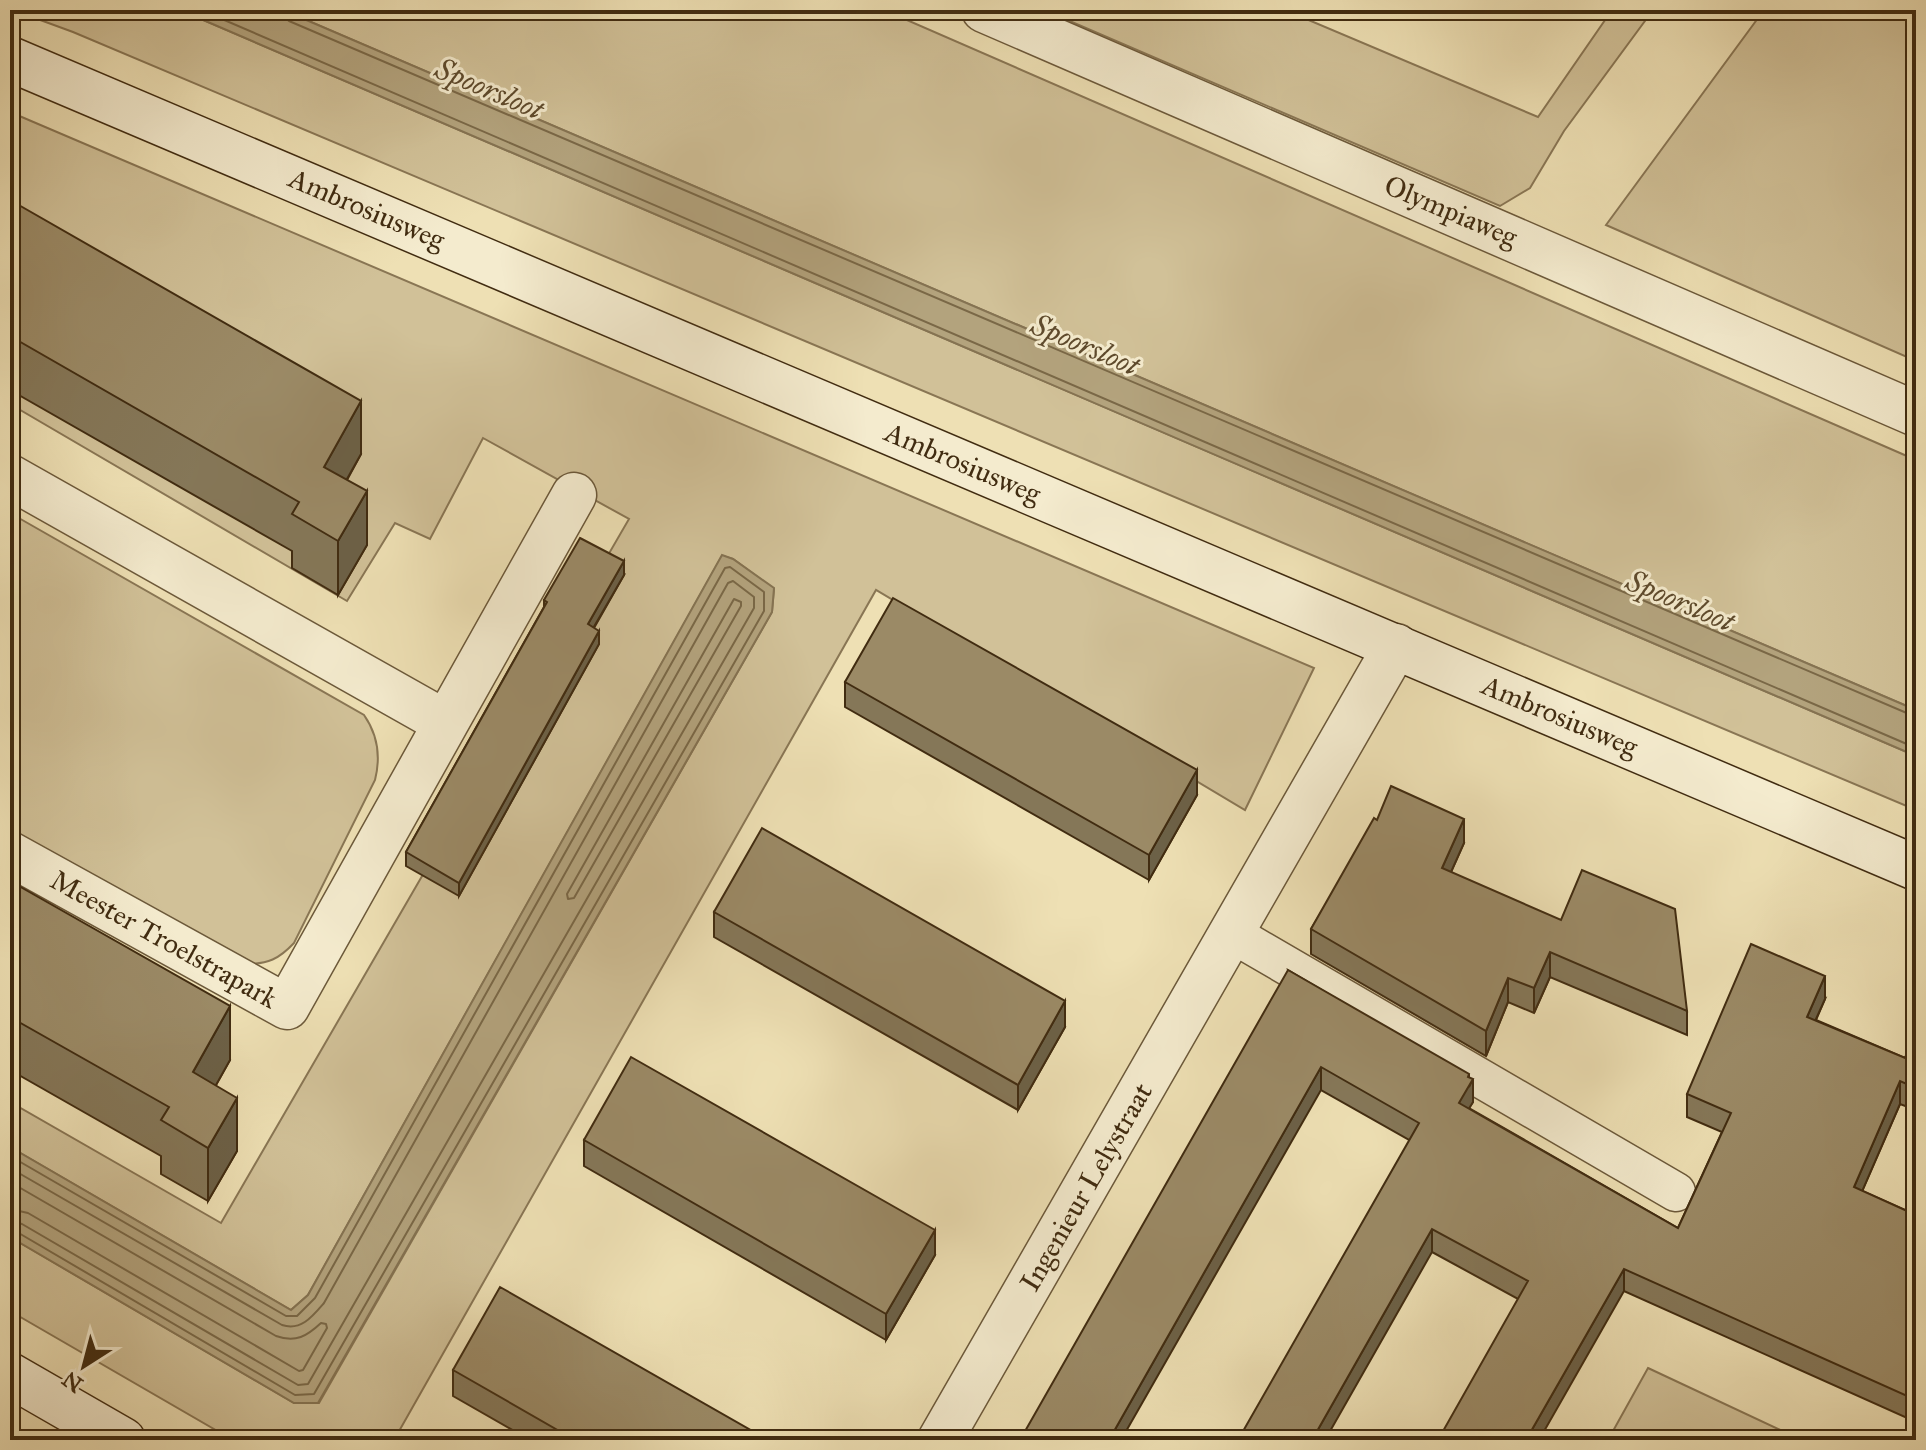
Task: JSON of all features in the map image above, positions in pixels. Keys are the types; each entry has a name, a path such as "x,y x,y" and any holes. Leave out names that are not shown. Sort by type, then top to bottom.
{"street":[{"name":"Olympiaweg","path":"984,10 1916,414"},
{"name":"Ambrosiusweg","path":"10,59 1916,868"},
{"path":"10,477 446,723"},
{"name":"Meester Troelstrapark","path":"10,854 287,1007 574,495"},
{"name":"Ingenieur Lelystraat","path":"940,1440 1396,646"},
{"path":"10,1375 123,1440"}],"lane":[{"path":"1231,933 1676,1192"}],"shaded area":[{"path":"13,10 180,10 1916,756 1916,810 73,32"},
{"path":"283,10 884,10 1916,460 1916,710"},
{"path":"1044,10 1285,10 1538,117 1612,10 1653,10 1564,131 1530,188 1500,206"},
{"path":"1764,10 1916,10 1916,361 1606,225"},
{"path":"10,112 1314,668 1245,810 876,590 394,1440 233,1440 10,1311 10,1237 294,1403 319,1403 772,612 774,589 733,559 722,556 308,1295 291,1310 10,1147 10,1102 221,1223 629,519 483,438 430,539 395,523 347,601 10,404"},
{"path":"10,513 364,715 369,723 377,746 375,780 294,943 278,957 267,962 246,964 10,833"},
{"path":"1648,1368 1791,1435 1788,1440 1608,1440"}],"water":[{"path":"180,10 283,10 1916,710 1916,756"},
{"path":"722,555 733,559 774,588 772,612 318,1403 294,1403 10,1237 10,1147 291,1310 308,1295"}],"building":[{"path":"10,200 361,401 324,467 367,491 338,541 292,514 299,502 10,336"},
{"path":"580,538 624,561 588,624 599,631 459,883 406,852"},
{"path":"893,598 1197,770 1149,855 845,682"},
{"path":"1391,786 1464,819 1442,868 1561,920 1582,870 1675,909 1687,1011 1550,952 1534,988 1508,978 1486,1031 1311,929 1374,818 1377,820"},
{"path":"762,828 1065,1001 1018,1085 714,912"},
{"path":"10,881 230,1006 193,1072 237,1098 208,1148 161,1120 169,1107 10,1017"},
{"path":"1751,944 1825,976 1807,1017 1905,1058 1916,1033 1916,1088 1900,1081 1854,1187 1916,1215 1916,1400 1624,1269 1526,1440 1438,1440 1528,1281 1432,1229 1312,1440 1238,1440 1419,1123 1321,1067 1109,1440 1020,1440 1288,970 1469,1074 1468,1077 1473,1079 1459,1103 1678,1228 1731,1113 1687,1094"},
{"path":"631,1057 935,1230 886,1314 584,1140"},
{"path":"500,1287 768,1440 575,1440 453,1370"}],"water label":[{"name":"Spoorsloot","path":"489,89"},
{"name":"Spoorsloot","path":"1085,345"},
{"name":"Spoorsloot","path":"1680,601"}]}
